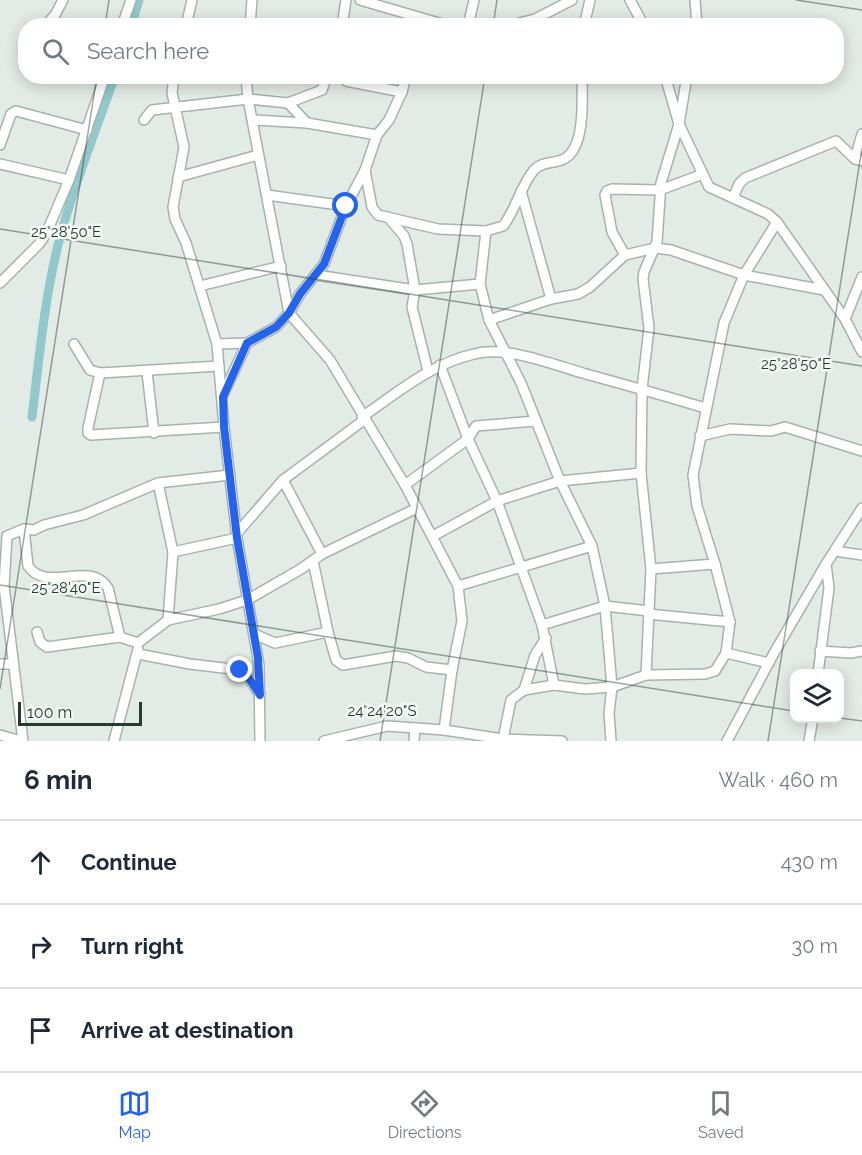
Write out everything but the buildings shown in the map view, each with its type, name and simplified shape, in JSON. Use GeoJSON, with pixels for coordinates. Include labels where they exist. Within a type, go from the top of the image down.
{"type":"FeatureCollection","features":[{"type":"Feature","properties":{"kind":"street"},"geometry":{"type":"LineString","coordinates":[[52,18],[63,0]]}},
{"type":"Feature","properties":{"kind":"street"},"geometry":{"type":"LineString","coordinates":[[125,18],[131,0]]}},
{"type":"Feature","properties":{"kind":"street"},"geometry":{"type":"LineString","coordinates":[[188,18],[192,0]]}},
{"type":"Feature","properties":{"kind":"street"},"geometry":{"type":"LineString","coordinates":[[251,18],[252,0]]}},
{"type":"Feature","properties":{"kind":"street"},"geometry":{"type":"LineString","coordinates":[[343,18],[346,0]]}},
{"type":"Feature","properties":{"kind":"street"},"geometry":{"type":"LineString","coordinates":[[360,0],[412,18]]}},
{"type":"Feature","properties":{"kind":"street"},"geometry":{"type":"LineString","coordinates":[[470,18],[474,0]]}},
{"type":"Feature","properties":{"kind":"street"},"geometry":{"type":"LineString","coordinates":[[537,18],[572,0]]}},
{"type":"Feature","properties":{"kind":"street"},"geometry":{"type":"LineString","coordinates":[[586,18],[590,0]]}},
{"type":"Feature","properties":{"kind":"street"},"geometry":{"type":"LineString","coordinates":[[630,0],[640,18]]}},
{"type":"Feature","properties":{"kind":"street"},"geometry":{"type":"LineString","coordinates":[[695,0],[696,18]]}},
{"type":"Feature","properties":{"kind":"street"},"geometry":{"type":"LineString","coordinates":[[0,283],[39,244],[69,180],[102,84]]}},
{"type":"Feature","properties":{"kind":"street"},"geometry":{"type":"LineString","coordinates":[[173,84],[172,93],[184,147],[173,207],[217,344],[237,535],[254,634],[260,695],[260,741]]}},
{"type":"Feature","properties":{"kind":"street"},"geometry":{"type":"LineString","coordinates":[[247,84],[289,313],[330,360],[405,485],[458,586],[462,621],[452,670],[444,730]]}},
{"type":"Feature","properties":{"kind":"street"},"geometry":{"type":"LineString","coordinates":[[144,120],[152,110],[248,99],[288,103],[322,90],[324,84]]}},
{"type":"Feature","properties":{"kind":"street"},"geometry":{"type":"LineString","coordinates":[[361,84],[402,92]]}},
{"type":"Feature","properties":{"kind":"street"},"geometry":{"type":"LineString","coordinates":[[217,344],[247,343],[276,327],[289,313],[300,294],[327,259],[346,206],[365,170],[377,135],[389,120],[404,84]]}},
{"type":"Feature","properties":{"kind":"street"},"geometry":{"type":"LineString","coordinates":[[365,170],[374,212],[438,229],[486,231],[503,226],[536,167],[561,160],[571,153],[580,130],[582,84]]}},
{"type":"Feature","properties":{"kind":"street"},"geometry":{"type":"LineString","coordinates":[[667,84],[679,124],[709,187],[768,214],[777,222],[845,319],[862,352]]}},
{"type":"Feature","properties":{"kind":"street"},"geometry":{"type":"LineString","coordinates":[[646,675],[651,569],[641,473],[642,389],[649,328],[643,279],[655,248],[660,190],[679,124],[686,84]]}},
{"type":"Feature","properties":{"kind":"street"},"geometry":{"type":"LineString","coordinates":[[288,103],[307,123]]}},
{"type":"Feature","properties":{"kind":"street"},"geometry":{"type":"LineString","coordinates":[[0,146],[11,114],[16,111],[87,130]]}},
{"type":"Feature","properties":{"kind":"street"},"geometry":{"type":"LineString","coordinates":[[253,120],[307,123],[377,135]]}},
{"type":"Feature","properties":{"kind":"street"},"geometry":{"type":"LineString","coordinates":[[859,160],[862,134]]}},
{"type":"Feature","properties":{"kind":"street"},"geometry":{"type":"LineString","coordinates":[[733,198],[739,184],[745,178],[836,141],[859,160]]}},
{"type":"Feature","properties":{"kind":"street"},"geometry":{"type":"LineString","coordinates":[[178,177],[258,155]]}},
{"type":"Feature","properties":{"kind":"street"},"geometry":{"type":"LineString","coordinates":[[0,164],[69,180]]}},
{"type":"Feature","properties":{"kind":"street"},"geometry":{"type":"LineString","coordinates":[[625,255],[612,231],[605,195],[607,191],[612,189],[660,190],[703,174]]}},
{"type":"Feature","properties":{"kind":"street"},"geometry":{"type":"LineString","coordinates":[[521,191],[551,299]]}},
{"type":"Feature","properties":{"kind":"street"},"geometry":{"type":"LineString","coordinates":[[267,195],[346,206]]}},
{"type":"Feature","properties":{"kind":"street"},"geometry":{"type":"LineString","coordinates":[[388,217],[406,240],[415,290],[412,307],[428,371]]}},
{"type":"Feature","properties":{"kind":"street"},"geometry":{"type":"LineString","coordinates":[[503,739],[511,700],[524,690],[554,685],[585,689],[612,687],[646,675],[705,674],[715,671],[726,653],[730,622],[695,500],[693,475],[720,337],[744,276],[777,222]]}},
{"type":"Feature","properties":{"kind":"street"},"geometry":{"type":"LineString","coordinates":[[486,231],[480,284],[489,320],[507,353],[560,481],[592,546],[605,606],[612,687],[609,713],[611,741]]}},
{"type":"Feature","properties":{"kind":"street"},"geometry":{"type":"LineString","coordinates":[[489,320],[551,299],[578,294],[590,287],[625,255],[655,248],[671,250],[744,276],[824,290]]}},
{"type":"Feature","properties":{"kind":"street"},"geometry":{"type":"LineString","coordinates":[[200,286],[281,266]]}},
{"type":"Feature","properties":{"kind":"street"},"geometry":{"type":"LineString","coordinates":[[316,275],[415,290],[480,284]]}},
{"type":"Feature","properties":{"kind":"street"},"geometry":{"type":"LineString","coordinates":[[845,319],[862,277]]}},
{"type":"Feature","properties":{"kind":"street"},"geometry":{"type":"LineString","coordinates":[[223,397],[247,343]]}},
{"type":"Feature","properties":{"kind":"street"},"geometry":{"type":"LineString","coordinates":[[74,344],[90,370],[100,373],[219,366]]}},
{"type":"Feature","properties":{"kind":"street"},"geometry":{"type":"LineString","coordinates":[[173,552],[237,535],[283,480],[363,418],[428,371],[475,353],[507,353],[705,408]]}},
{"type":"Feature","properties":{"kind":"street"},"geometry":{"type":"LineString","coordinates":[[440,365],[468,439],[497,501],[542,625],[554,685]]}},
{"type":"Feature","properties":{"kind":"street"},"geometry":{"type":"LineString","coordinates":[[147,372],[154,433]]}},
{"type":"Feature","properties":{"kind":"street"},"geometry":{"type":"LineString","coordinates":[[100,373],[88,433],[94,436],[224,427]]}},
{"type":"Feature","properties":{"kind":"street"},"geometry":{"type":"LineString","coordinates":[[405,485],[468,439],[476,426],[536,421]]}},
{"type":"Feature","properties":{"kind":"street"},"geometry":{"type":"LineString","coordinates":[[700,436],[730,429],[771,430],[785,427],[862,451]]}},
{"type":"Feature","properties":{"kind":"street"},"geometry":{"type":"LineString","coordinates":[[433,536],[497,501],[560,481],[641,473]]}},
{"type":"Feature","properties":{"kind":"street"},"geometry":{"type":"LineString","coordinates":[[0,735],[22,741],[4,586],[7,538],[24,529],[34,530],[44,525],[83,515],[158,483],[230,475]]}},
{"type":"Feature","properties":{"kind":"street"},"geometry":{"type":"LineString","coordinates":[[283,480],[322,554]]}},
{"type":"Feature","properties":{"kind":"street"},"geometry":{"type":"LineString","coordinates":[[158,483],[173,552],[168,620]]}},
{"type":"Feature","properties":{"kind":"street"},"geometry":{"type":"LineString","coordinates":[[138,643],[168,620],[248,600],[322,554],[417,508]]}},
{"type":"Feature","properties":{"kind":"street"},"geometry":{"type":"LineString","coordinates":[[730,741],[769,663],[826,564],[862,508]]}},
{"type":"Feature","properties":{"kind":"street"},"geometry":{"type":"LineString","coordinates":[[24,529],[30,569],[51,578],[96,576],[105,583],[120,637]]}},
{"type":"Feature","properties":{"kind":"street"},"geometry":{"type":"LineString","coordinates":[[458,586],[592,546]]}},
{"type":"Feature","properties":{"kind":"street"},"geometry":{"type":"LineString","coordinates":[[835,551],[862,555]]}},
{"type":"Feature","properties":{"kind":"street"},"geometry":{"type":"LineString","coordinates":[[313,561],[336,660],[343,665],[396,656],[408,658],[426,668],[452,670]]}},
{"type":"Feature","properties":{"kind":"street"},"geometry":{"type":"LineString","coordinates":[[651,569],[715,564]]}},
{"type":"Feature","properties":{"kind":"street"},"geometry":{"type":"LineString","coordinates":[[818,669],[829,588],[826,564]]}},
{"type":"Feature","properties":{"kind":"street"},"geometry":{"type":"LineString","coordinates":[[542,625],[605,606],[730,622]]}},
{"type":"Feature","properties":{"kind":"street"},"geometry":{"type":"LineString","coordinates":[[37,632],[40,642],[47,647],[120,637],[138,643]]}},
{"type":"Feature","properties":{"kind":"street"},"geometry":{"type":"LineString","coordinates":[[254,634],[274,643],[328,632]]}},
{"type":"Feature","properties":{"kind":"street"},"geometry":{"type":"LineString","coordinates":[[524,690],[535,655],[546,638]]}},
{"type":"Feature","properties":{"kind":"street"},"geometry":{"type":"LineString","coordinates":[[114,741],[138,654],[138,643]]}},
{"type":"Feature","properties":{"kind":"street"},"geometry":{"type":"LineString","coordinates":[[820,651],[850,653],[862,651]]}},
{"type":"Feature","properties":{"kind":"street"},"geometry":{"type":"LineString","coordinates":[[726,653],[769,663]]}},
{"type":"Feature","properties":{"kind":"street"},"geometry":{"type":"LineString","coordinates":[[138,654],[190,664],[240,670],[246,674],[260,695]]}},
{"type":"Feature","properties":{"kind":"street"},"geometry":{"type":"LineString","coordinates":[[0,664],[13,664]]}},
{"type":"Feature","properties":{"kind":"street"},"geometry":{"type":"LineString","coordinates":[[809,741],[812,723]]}},
{"type":"Feature","properties":{"kind":"street"},"geometry":{"type":"LineString","coordinates":[[324,741],[381,726],[444,730],[477,738],[562,741]]}},
{"type":"Feature","properties":{"kind":"street"},"geometry":{"type":"LineString","coordinates":[[414,741],[415,728]]}},
{"type":"Feature","properties":{"kind":"waterway"},"geometry":{"type":"LineString","coordinates":[[133,18],[139,0]]}},
{"type":"Feature","properties":{"kind":"waterway"},"geometry":{"type":"LineString","coordinates":[[32,417],[45,309],[58,245],[77,181],[112,84]]}},
{"type":"Feature","properties":{"kind":"route"},"geometry":{"type":"LineString","coordinates":[[240,670],[246,674],[260,695],[258,658],[237,538],[224,427],[223,397],[247,343],[276,327],[289,313],[300,294],[324,264],[346,206]]}}]}
